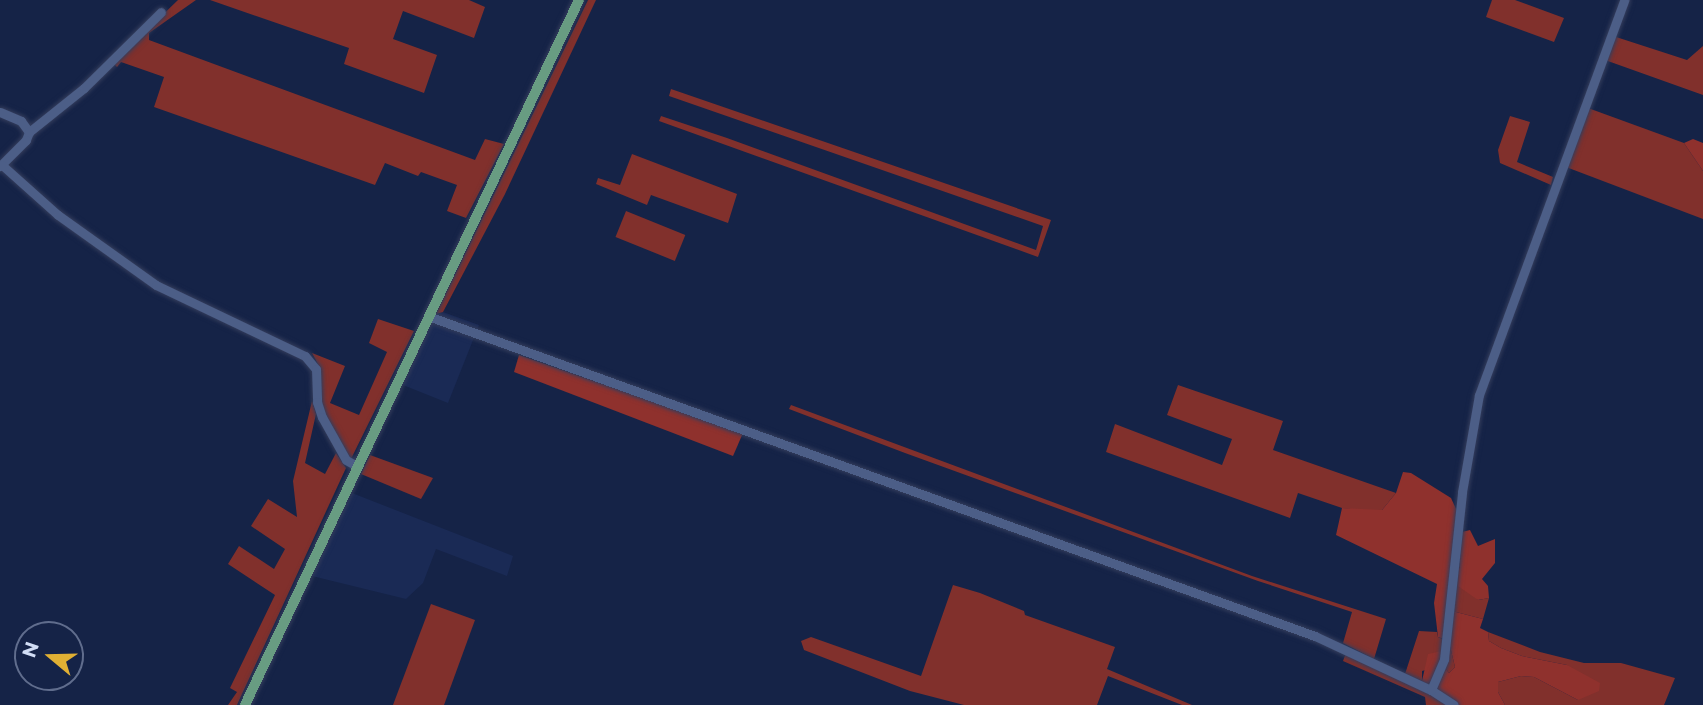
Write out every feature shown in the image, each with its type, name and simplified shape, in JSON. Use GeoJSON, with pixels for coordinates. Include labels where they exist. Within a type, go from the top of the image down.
{"type":"FeatureCollection","features":[{"type":"Feature","properties":{"kind":"main road"},"geometry":{"type":"LineString","coordinates":[[245,705],[579,0]]}},
{"type":"Feature","properties":{"kind":"street"},"geometry":{"type":"LineString","coordinates":[[1432,690],[1444,659],[1462,492],[1479,395],[1624,0]]}},
{"type":"Feature","properties":{"kind":"street"},"geometry":{"type":"LineString","coordinates":[[161,12],[77,94],[29,132],[26,139],[1,165],[58,215],[156,285],[305,356],[316,369],[317,402],[322,417],[346,460],[357,466]]}},
{"type":"Feature","properties":{"kind":"street"},"geometry":{"type":"LineString","coordinates":[[0,112],[21,121],[29,132]]}},
{"type":"Feature","properties":{"kind":"street"},"geometry":{"type":"LineString","coordinates":[[428,316],[1315,636],[1432,690],[1454,705]]}},
{"type":"Feature","properties":{"kind":"shaded area"},"geometry":{"type":"Polygon","coordinates":[[[178,0],[196,0],[149,33],[149,40],[475,160],[485,139],[504,144],[466,218],[447,211],[457,185],[421,172],[418,176],[385,163],[375,185],[154,107],[164,77],[121,62],[117,67],[113,63],[178,0]]]}},
{"type":"Feature","properties":{"kind":"shaded area"},"geometry":{"type":"Polygon","coordinates":[[[210,0],[469,0],[485,7],[474,38],[403,11],[393,39],[437,55],[424,93],[344,64],[349,48],[210,0]]]}},
{"type":"Feature","properties":{"kind":"shaded area"},"geometry":{"type":"Polygon","coordinates":[[[588,0],[596,0],[505,194],[443,312],[436,314],[588,0]]]}},
{"type":"Feature","properties":{"kind":"shaded area"},"geometry":{"type":"Polygon","coordinates":[[[1492,0],[1515,0],[1564,18],[1554,42],[1486,17],[1492,0]]]}},
{"type":"Feature","properties":{"kind":"shaded area"},"geometry":{"type":"Polygon","coordinates":[[[1613,36],[1687,60],[1703,46],[1703,95],[1605,60],[1613,36]]]}},
{"type":"Feature","properties":{"kind":"shaded area"},"geometry":{"type":"Polygon","coordinates":[[[671,89],[1051,220],[1038,257],[659,121],[661,116],[727,138],[1036,250],[1043,226],[669,96],[671,89]]]}},
{"type":"Feature","properties":{"kind":"shaded area"},"geometry":{"type":"Polygon","coordinates":[[[1588,108],[1684,143],[1703,171],[1703,219],[1566,167],[1588,108]]]}},
{"type":"Feature","properties":{"kind":"shaded area"},"geometry":{"type":"Polygon","coordinates":[[[1510,116],[1530,122],[1517,162],[1553,177],[1551,185],[1500,163],[1498,150],[1510,116]]]}},
{"type":"Feature","properties":{"kind":"shaded area"},"geometry":{"type":"Polygon","coordinates":[[[1693,139],[1703,143],[1703,171],[1684,143],[1693,139]]]}},
{"type":"Feature","properties":{"kind":"shaded area"},"geometry":{"type":"Polygon","coordinates":[[[632,154],[737,194],[728,223],[651,195],[647,205],[596,184],[598,178],[620,185],[632,154]]]}},
{"type":"Feature","properties":{"kind":"shaded area"},"geometry":{"type":"Polygon","coordinates":[[[626,211],[685,235],[675,261],[616,237],[626,211]]]}},
{"type":"Feature","properties":{"kind":"shaded area"},"geometry":{"type":"Polygon","coordinates":[[[443,312],[479,325],[448,403],[403,385],[436,314],[443,312]]]}},
{"type":"Feature","properties":{"kind":"shaded area"},"geometry":{"type":"Polygon","coordinates":[[[378,319],[414,331],[351,459],[325,416],[320,400],[320,368],[312,353],[345,366],[330,403],[359,415],[387,352],[369,343],[378,319]]]}},
{"type":"Feature","properties":{"kind":"shaded area"},"geometry":{"type":"Polygon","coordinates":[[[519,355],[743,433],[733,456],[514,372],[519,355]]]}},
{"type":"Feature","properties":{"kind":"shaded area"},"geometry":{"type":"Polygon","coordinates":[[[1178,385],[1283,421],[1273,450],[1396,493],[1382,510],[1369,511],[1342,508],[1298,493],[1290,518],[1106,452],[1115,424],[1222,465],[1232,439],[1167,415],[1178,385]]]}},
{"type":"Feature","properties":{"kind":"shaded area"},"geometry":{"type":"Polygon","coordinates":[[[312,401],[316,414],[305,463],[325,474],[336,453],[346,468],[237,705],[228,705],[237,692],[230,688],[275,595],[228,564],[239,546],[274,569],[285,549],[251,526],[268,499],[297,517],[293,481],[312,401]]]}},
{"type":"Feature","properties":{"kind":"shaded area"},"geometry":{"type":"Polygon","coordinates":[[[791,405],[1252,576],[1386,619],[1374,659],[1343,643],[1352,612],[1258,581],[905,453],[789,409],[791,405]]]}},
{"type":"Feature","properties":{"kind":"shaded area"},"geometry":{"type":"Polygon","coordinates":[[[370,455],[433,478],[421,499],[361,474],[370,455]]]}},
{"type":"Feature","properties":{"kind":"shaded area"},"geometry":{"type":"Polygon","coordinates":[[[1403,472],[1411,473],[1451,498],[1457,511],[1444,639],[1438,637],[1434,603],[1437,584],[1336,535],[1342,508],[1382,510],[1396,493],[1403,472]]]}},
{"type":"Feature","properties":{"kind":"shaded area"},"geometry":{"type":"Polygon","coordinates":[[[352,493],[513,556],[507,576],[436,549],[423,583],[406,599],[312,576],[352,493]]]}},
{"type":"Feature","properties":{"kind":"shaded area"},"geometry":{"type":"Polygon","coordinates":[[[1470,530],[1478,546],[1495,539],[1495,563],[1482,579],[1488,586],[1489,598],[1478,600],[1458,586],[1462,532],[1470,530]]]}},
{"type":"Feature","properties":{"kind":"shaded area"},"geometry":{"type":"Polygon","coordinates":[[[1457,564],[1478,600],[1489,598],[1483,619],[1452,611],[1457,564]]]}},
{"type":"Feature","properties":{"kind":"shaded area"},"geometry":{"type":"Polygon","coordinates":[[[953,585],[1024,611],[1025,615],[1115,647],[1107,669],[1192,705],[1182,705],[1108,676],[1097,705],[964,705],[910,691],[804,650],[801,641],[811,637],[921,676],[953,585]]]}},
{"type":"Feature","properties":{"kind":"shaded area"},"geometry":{"type":"Polygon","coordinates":[[[431,604],[475,620],[444,705],[393,705],[431,604]]]}},
{"type":"Feature","properties":{"kind":"shaded area"},"geometry":{"type":"Polygon","coordinates":[[[1452,611],[1483,619],[1480,628],[1488,632],[1489,641],[1501,648],[1522,656],[1567,665],[1600,683],[1599,691],[1578,700],[1534,677],[1521,676],[1498,682],[1498,692],[1505,705],[1458,705],[1422,681],[1428,654],[1442,651],[1443,665],[1449,673],[1455,667],[1449,642],[1452,611]]]}},
{"type":"Feature","properties":{"kind":"shaded area"},"geometry":{"type":"Polygon","coordinates":[[[1419,631],[1437,632],[1438,637],[1449,642],[1455,667],[1449,673],[1443,665],[1422,671],[1422,681],[1405,674],[1419,631]]]}},
{"type":"Feature","properties":{"kind":"shaded area"},"geometry":{"type":"Polygon","coordinates":[[[1488,632],[1540,652],[1584,663],[1621,663],[1675,678],[1664,705],[1505,705],[1498,692],[1498,682],[1521,676],[1534,677],[1578,700],[1567,665],[1522,656],[1501,648],[1489,641],[1488,632]]]}},
{"type":"Feature","properties":{"kind":"shaded area"},"geometry":{"type":"Polygon","coordinates":[[[1346,653],[1441,699],[1448,705],[1426,705],[1425,697],[1343,661],[1346,653]]]}}]}
